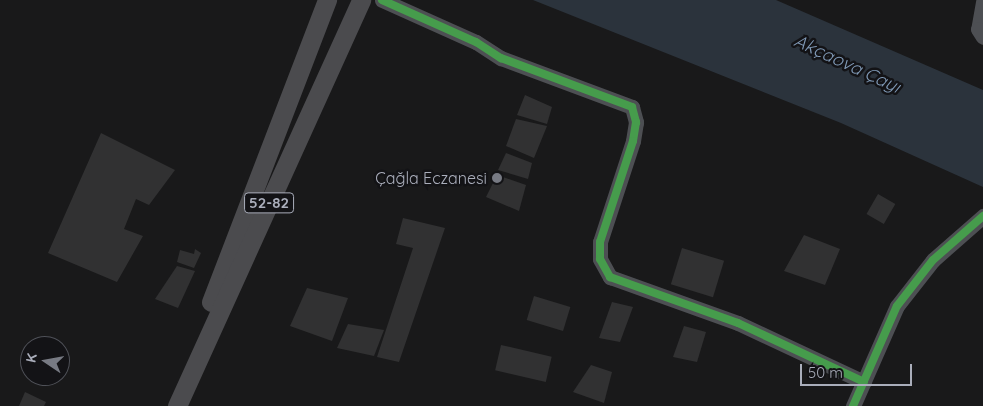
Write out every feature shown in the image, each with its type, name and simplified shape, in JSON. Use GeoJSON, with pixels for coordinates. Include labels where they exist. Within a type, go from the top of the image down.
{"type":"FeatureCollection","features":[{"type":"Feature","properties":{"kind":"main road"},"geometry":{"type":"LineString","coordinates":[[171,406],[327,0]]}},
{"type":"Feature","properties":{"kind":"main road","name":"52-82"},"geometry":{"type":"LineString","coordinates":[[177,406],[361,0]]}},
{"type":"Feature","properties":{"kind":"street"},"geometry":{"type":"LineString","coordinates":[[382,0],[468,38],[501,58],[632,107],[636,122],[633,141],[600,242],[600,259],[610,277],[738,323],[864,382]]}},
{"type":"Feature","properties":{"kind":"street"},"geometry":{"type":"LineString","coordinates":[[983,2],[978,29],[983,37]]}},
{"type":"Feature","properties":{"kind":"street"},"geometry":{"type":"LineString","coordinates":[[853,406],[897,306],[933,260],[983,216]]}},
{"type":"Feature","properties":{"kind":"water","name":"Akçaova Çayı"},"geometry":{"type":"Polygon","coordinates":[[[533,0],[776,0],[983,90],[983,187],[841,123],[533,0]]]}},
{"type":"Feature","properties":{"kind":"building"},"geometry":{"type":"Polygon","coordinates":[[[525,95],[552,107],[547,124],[517,115],[525,95]]]}},
{"type":"Feature","properties":{"kind":"building"},"geometry":{"type":"Polygon","coordinates":[[[516,119],[547,126],[534,158],[506,146],[516,119]]]}},
{"type":"Feature","properties":{"kind":"building"},"geometry":{"type":"Polygon","coordinates":[[[101,133],[175,170],[149,205],[136,199],[124,229],[143,236],[117,282],[48,253],[101,133]]]}},
{"type":"Feature","properties":{"kind":"building"},"geometry":{"type":"Polygon","coordinates":[[[506,153],[532,163],[528,179],[498,170],[506,153]]]}},
{"type":"Feature","properties":{"kind":"building"},"geometry":{"type":"Polygon","coordinates":[[[497,175],[526,185],[519,211],[486,197],[497,175]]]}},
{"type":"Feature","properties":{"kind":"building"},"geometry":{"type":"Polygon","coordinates":[[[878,194],[895,204],[884,224],[866,214],[878,194]]]}},
{"type":"Feature","properties":{"kind":"building"},"geometry":{"type":"Polygon","coordinates":[[[403,218],[445,228],[399,362],[377,357],[413,248],[396,244],[403,218]]]}},
{"type":"Feature","properties":{"kind":"building"},"geometry":{"type":"Polygon","coordinates":[[[804,235],[840,249],[825,285],[784,271],[804,235]]]}},
{"type":"Feature","properties":{"kind":"building"},"geometry":{"type":"Polygon","coordinates":[[[682,248],[724,261],[713,297],[671,284],[682,248]]]}},
{"type":"Feature","properties":{"kind":"building"},"geometry":{"type":"Polygon","coordinates":[[[195,249],[201,253],[194,268],[177,262],[180,250],[194,254],[195,249]]]}},
{"type":"Feature","properties":{"kind":"building"},"geometry":{"type":"Polygon","coordinates":[[[177,266],[195,271],[178,308],[155,299],[177,266]]]}},
{"type":"Feature","properties":{"kind":"building"},"geometry":{"type":"Polygon","coordinates":[[[307,288],[348,298],[332,341],[290,326],[307,288]]]}},
{"type":"Feature","properties":{"kind":"building"},"geometry":{"type":"Polygon","coordinates":[[[534,296],[570,307],[563,331],[527,320],[534,296]]]}},
{"type":"Feature","properties":{"kind":"building"},"geometry":{"type":"Polygon","coordinates":[[[612,302],[633,307],[620,342],[599,338],[612,302]]]}},
{"type":"Feature","properties":{"kind":"building"},"geometry":{"type":"Polygon","coordinates":[[[348,324],[384,330],[374,356],[337,348],[348,324]]]}},
{"type":"Feature","properties":{"kind":"building"},"geometry":{"type":"Polygon","coordinates":[[[684,326],[706,332],[697,362],[673,357],[684,326]]]}},
{"type":"Feature","properties":{"kind":"building"},"geometry":{"type":"Polygon","coordinates":[[[501,345],[552,357],[546,382],[495,370],[501,345]]]}},
{"type":"Feature","properties":{"kind":"building"},"geometry":{"type":"Polygon","coordinates":[[[591,365],[612,372],[604,403],[573,392],[591,365]]]}},
{"type":"Feature","properties":{"kind":"building"},"geometry":{"type":"Polygon","coordinates":[[[25,392],[46,402],[44,406],[19,406],[25,392]]]}},
{"type":"Feature","properties":{"kind":"cycle path"},"geometry":{"type":"LineString","coordinates":[[382,0],[476,42],[501,58],[632,107],[636,122],[633,141],[600,242],[600,259],[610,277],[738,323],[864,382]]}},
{"type":"Feature","properties":{"kind":"cycle path"},"geometry":{"type":"LineString","coordinates":[[853,406],[897,306],[933,260],[983,216]]}},
{"type":"Feature","properties":{"kind":"place","name":"Çağla Eczanesi"},"geometry":{"type":"Point","coordinates":[497,178]}}]}
